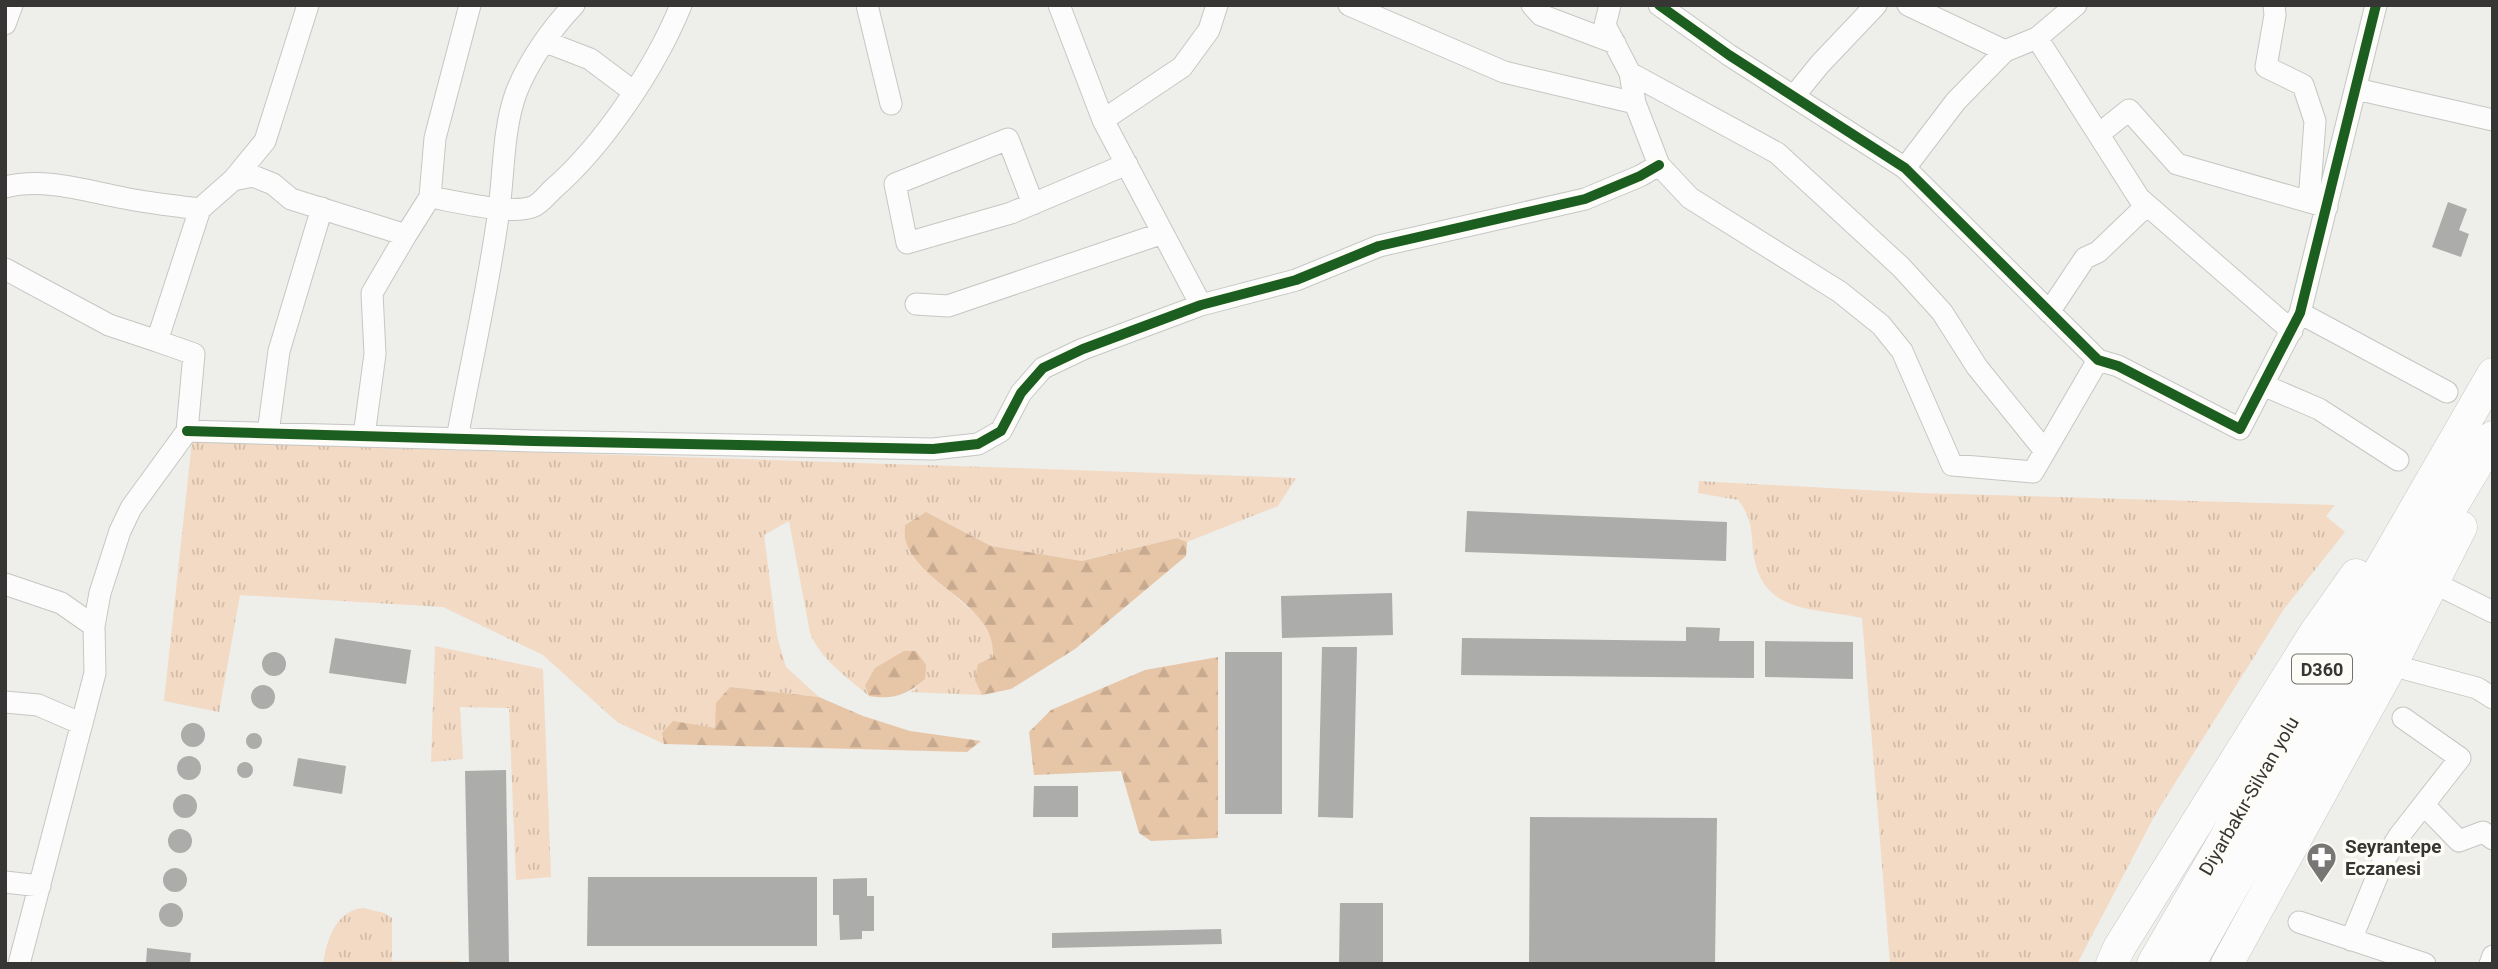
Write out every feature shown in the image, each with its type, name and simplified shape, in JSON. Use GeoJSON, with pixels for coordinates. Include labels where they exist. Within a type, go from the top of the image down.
{"type":"FeatureCollection","features":[{"type":"Feature","properties":{"kind":"highway","name":"Diyarbakır-Silvan yolu"},"geometry":{"type":"LineString","coordinates":[[2152,964],[2493,374]]}},
{"type":"Feature","properties":{"kind":"highway"},"geometry":{"type":"LineString","coordinates":[[2112,964],[2119,948],[2315,633],[2470,414]]}},
{"type":"Feature","properties":{"kind":"highway","name":"Diyarbakır-Silvan yolu"},"geometry":{"type":"LineString","coordinates":[[2189,964],[2365,652],[2493,437]]}},
{"type":"Feature","properties":{"kind":"highway"},"geometry":{"type":"LineString","coordinates":[[2227,964],[2391,665],[2491,468]]}},
{"type":"Feature","properties":{"kind":"street"},"geometry":{"type":"LineString","coordinates":[[5,24],[12,5]]}},
{"type":"Feature","properties":{"kind":"street"},"geometry":{"type":"LineString","coordinates":[[157,341],[200,209],[233,180],[265,141],[308,5]]}},
{"type":"Feature","properties":{"kind":"street"},"geometry":{"type":"LineString","coordinates":[[364,436],[375,354],[372,293],[430,197],[435,138],[470,5]]}},
{"type":"Feature","properties":{"kind":"street"},"geometry":{"type":"LineString","coordinates":[[457,439],[499,209],[504,150],[515,95],[528,67],[575,5]]}},
{"type":"Feature","properties":{"kind":"street"},"geometry":{"type":"LineString","coordinates":[[430,197],[499,209],[532,207],[588,157],[634,92],[672,29],[681,5]]}},
{"type":"Feature","properties":{"kind":"street"},"geometry":{"type":"LineString","coordinates":[[867,5],[891,103]]}},
{"type":"Feature","properties":{"kind":"street"},"geometry":{"type":"LineString","coordinates":[[1059,5],[1103,120],[1201,305]]}},
{"type":"Feature","properties":{"kind":"street"},"geometry":{"type":"LineString","coordinates":[[1103,120],[1182,67],[1209,30],[1217,5]]}},
{"type":"Feature","properties":{"kind":"street"},"geometry":{"type":"LineString","coordinates":[[1349,5],[1504,72],[1634,103]]}},
{"type":"Feature","properties":{"kind":"street"},"geometry":{"type":"LineString","coordinates":[[1532,5],[1541,15],[1615,43]]}},
{"type":"Feature","properties":{"kind":"street"},"geometry":{"type":"LineString","coordinates":[[1610,5],[1605,25],[1630,73],[1634,103],[1659,165],[1690,198],[1840,292],[1881,325],[1902,351],[1952,465],[2033,472],[2098,360]]}},
{"type":"Feature","properties":{"kind":"street"},"geometry":{"type":"LineString","coordinates":[[1659,5],[1905,168],[2098,360],[2118,366],[2240,429],[2296,322],[2318,204],[2356,89],[2376,5]]}},
{"type":"Feature","properties":{"kind":"street"},"geometry":{"type":"LineString","coordinates":[[1794,96],[1820,64],[1877,5]]}},
{"type":"Feature","properties":{"kind":"street"},"geometry":{"type":"LineString","coordinates":[[1905,168],[1956,102],[2005,51],[2037,38],[2076,5]]}},
{"type":"Feature","properties":{"kind":"street"},"geometry":{"type":"LineString","coordinates":[[2274,5],[2275,15],[2266,67],[2303,85],[2315,121],[2318,204]]}},
{"type":"Feature","properties":{"kind":"street"},"geometry":{"type":"LineString","coordinates":[[1911,6],[2005,51]]}},
{"type":"Feature","properties":{"kind":"street"},"geometry":{"type":"LineString","coordinates":[[2037,38],[2147,205],[2296,322],[2447,392]]}},
{"type":"Feature","properties":{"kind":"street"},"geometry":{"type":"LineString","coordinates":[[546,41],[590,59],[634,92]]}},
{"type":"Feature","properties":{"kind":"street"},"geometry":{"type":"LineString","coordinates":[[1630,73],[1777,153],[1901,267],[1942,312],[1977,367],[2045,451]]}},
{"type":"Feature","properties":{"kind":"street"},"geometry":{"type":"LineString","coordinates":[[2356,89],[2493,120]]}},
{"type":"Feature","properties":{"kind":"street"},"geometry":{"type":"LineString","coordinates":[[2099,134],[2129,110],[2177,164],[2318,204]]}},
{"type":"Feature","properties":{"kind":"street"},"geometry":{"type":"LineString","coordinates":[[1033,204],[1009,139],[895,184],[907,243],[1011,213],[1033,204],[1127,164]]}},
{"type":"Feature","properties":{"kind":"street"},"geometry":{"type":"LineString","coordinates":[[187,431],[933,449],[978,444],[1001,431],[1021,393],[1043,368],[1083,349],[1201,305],[1296,280],[1379,246],[1585,200],[1659,165]]}},
{"type":"Feature","properties":{"kind":"street"},"geometry":{"type":"LineString","coordinates":[[233,180],[253,176],[273,184],[292,199],[406,235]]}},
{"type":"Feature","properties":{"kind":"street"},"geometry":{"type":"LineString","coordinates":[[5,187],[22,182],[43,183],[137,201],[200,209]]}},
{"type":"Feature","properties":{"kind":"street"},"geometry":{"type":"LineString","coordinates":[[2049,312],[2085,258],[2098,252],[2147,205]]}},
{"type":"Feature","properties":{"kind":"street"},"geometry":{"type":"LineString","coordinates":[[268,433],[279,351],[321,208]]}},
{"type":"Feature","properties":{"kind":"street"},"geometry":{"type":"LineString","coordinates":[[916,304],[948,306],[1163,233]]}},
{"type":"Feature","properties":{"kind":"street"},"geometry":{"type":"LineString","coordinates":[[5,269],[109,325],[194,354],[187,431],[131,508],[120,531],[100,593],[94,626],[95,673],[19,964]]}},
{"type":"Feature","properties":{"kind":"street"},"geometry":{"type":"LineString","coordinates":[[2263,385],[2319,409],[2398,460]]}},
{"type":"Feature","properties":{"kind":"street"},"geometry":{"type":"LineString","coordinates":[[2434,583],[2493,612]]}},
{"type":"Feature","properties":{"kind":"street"},"geometry":{"type":"LineString","coordinates":[[5,584],[61,603],[94,626]]}},
{"type":"Feature","properties":{"kind":"street"},"geometry":{"type":"LineString","coordinates":[[2391,665],[2477,688],[2493,698]]}},
{"type":"Feature","properties":{"kind":"street"},"geometry":{"type":"LineString","coordinates":[[5,702],[38,705],[82,724]]}},
{"type":"Feature","properties":{"kind":"street"},"geometry":{"type":"LineString","coordinates":[[2351,940],[2383,862],[2399,836],[2460,758],[2403,718]]}},
{"type":"Feature","properties":{"kind":"street"},"geometry":{"type":"LineString","coordinates":[[2424,805],[2459,841],[2483,832],[2493,839]]}},
{"type":"Feature","properties":{"kind":"street"},"geometry":{"type":"LineString","coordinates":[[5,882],[40,886]]}},
{"type":"Feature","properties":{"kind":"street"},"geometry":{"type":"LineString","coordinates":[[2299,922],[2351,940],[2376,957],[2425,964]]}},
{"type":"Feature","properties":{"kind":"street"},"geometry":{"type":"LineString","coordinates":[[2490,964],[2493,956]]}},
{"type":"Feature","properties":{"kind":"green space"},"geometry":{"type":"Polygon","coordinates":[[[192,441],[1296,478],[1278,506],[1187,542],[1177,538],[1082,561],[991,546],[926,512],[905,525],[905,541],[955,596],[981,619],[994,644],[993,657],[976,680],[982,695],[911,692],[925,679],[865,686],[869,696],[835,668],[810,633],[789,521],[764,535],[777,636],[786,667],[819,697],[730,687],[717,703],[715,728],[662,733],[664,744],[617,722],[543,655],[443,607],[240,595],[219,712],[164,701],[192,441]]]}},
{"type":"Feature","properties":{"kind":"green space"},"geometry":{"type":"Polygon","coordinates":[[[1699,481],[1919,493],[2335,505],[2326,516],[2345,532],[2284,609],[2155,815],[2077,964],[1890,964],[1862,618],[1808,609],[1778,597],[1766,586],[1758,571],[1750,524],[1743,506],[1738,500],[1698,493],[1699,481]]]}},
{"type":"Feature","properties":{"kind":"green space"},"geometry":{"type":"Polygon","coordinates":[[[926,512],[991,546],[1082,561],[1177,538],[1187,542],[1186,556],[1075,649],[1011,689],[982,695],[975,680],[978,664],[993,657],[991,639],[983,623],[971,610],[914,558],[905,540],[905,525],[926,512]]]}},
{"type":"Feature","properties":{"kind":"green space"},"geometry":{"type":"Polygon","coordinates":[[[435,646],[543,669],[551,877],[516,880],[509,708],[460,707],[463,759],[431,762],[435,646]]]}},
{"type":"Feature","properties":{"kind":"green space"},"geometry":{"type":"Polygon","coordinates":[[[904,651],[916,651],[926,665],[925,679],[899,695],[869,696],[865,686],[875,668],[904,651]]]}},
{"type":"Feature","properties":{"kind":"green space"},"geometry":{"type":"Polygon","coordinates":[[[1218,657],[1218,838],[1151,841],[1139,833],[1121,771],[1034,775],[1029,732],[1051,710],[1145,670],[1218,657]]]}},
{"type":"Feature","properties":{"kind":"green space"},"geometry":{"type":"Polygon","coordinates":[[[730,687],[819,697],[863,716],[910,731],[981,741],[967,752],[664,744],[662,733],[673,721],[715,728],[716,703],[730,687]]]}},
{"type":"Feature","properties":{"kind":"green space"},"geometry":{"type":"Polygon","coordinates":[[[363,908],[384,913],[392,918],[392,961],[460,961],[460,964],[323,964],[330,937],[339,921],[353,910],[363,908]]]}},
{"type":"Feature","properties":{"kind":"building"},"geometry":{"type":"Polygon","coordinates":[[[2448,202],[2467,209],[2459,230],[2469,234],[2461,257],[2432,247],[2448,202]]]}},
{"type":"Feature","properties":{"kind":"building"},"geometry":{"type":"Polygon","coordinates":[[[1467,511],[1727,522],[1726,561],[1465,552],[1467,511]]]}},
{"type":"Feature","properties":{"kind":"building"},"geometry":{"type":"Polygon","coordinates":[[[1392,593],[1393,635],[1282,638],[1281,596],[1392,593]]]}},
{"type":"Feature","properties":{"kind":"building"},"geometry":{"type":"Polygon","coordinates":[[[1686,627],[1720,628],[1719,641],[1754,641],[1754,678],[1461,675],[1462,638],[1686,641],[1686,627]]]}},
{"type":"Feature","properties":{"kind":"building"},"geometry":{"type":"Polygon","coordinates":[[[335,638],[411,650],[406,684],[329,673],[335,638]]]}},
{"type":"Feature","properties":{"kind":"building"},"geometry":{"type":"Polygon","coordinates":[[[1765,641],[1853,642],[1853,679],[1765,677],[1765,641]]]}},
{"type":"Feature","properties":{"kind":"building"},"geometry":{"type":"Polygon","coordinates":[[[1322,647],[1357,647],[1353,818],[1318,817],[1322,647]]]}},
{"type":"Feature","properties":{"kind":"building"},"geometry":{"type":"Polygon","coordinates":[[[274,652],[285,659],[286,664],[279,675],[274,676],[263,669],[262,664],[269,653],[274,652]]]}},
{"type":"Feature","properties":{"kind":"building"},"geometry":{"type":"Polygon","coordinates":[[[1225,652],[1282,652],[1282,814],[1225,814],[1225,652]]]}},
{"type":"Feature","properties":{"kind":"building"},"geometry":{"type":"Polygon","coordinates":[[[263,685],[274,692],[275,697],[268,708],[263,709],[252,702],[251,697],[258,686],[263,685]]]}},
{"type":"Feature","properties":{"kind":"building"},"geometry":{"type":"Polygon","coordinates":[[[193,723],[204,730],[205,735],[198,746],[193,747],[182,740],[181,735],[188,724],[193,723]]]}},
{"type":"Feature","properties":{"kind":"building"},"geometry":{"type":"Polygon","coordinates":[[[254,733],[260,735],[260,747],[254,749],[248,747],[246,741],[248,735],[254,733]]]}},
{"type":"Feature","properties":{"kind":"building"},"geometry":{"type":"Polygon","coordinates":[[[189,756],[200,763],[201,768],[194,779],[189,780],[178,773],[177,768],[184,757],[189,756]]]}},
{"type":"Feature","properties":{"kind":"building"},"geometry":{"type":"Polygon","coordinates":[[[298,758],[346,766],[342,794],[293,786],[298,758]]]}},
{"type":"Feature","properties":{"kind":"building"},"geometry":{"type":"Polygon","coordinates":[[[245,762],[251,764],[251,776],[245,778],[239,776],[237,770],[239,764],[245,762]]]}},
{"type":"Feature","properties":{"kind":"building"},"geometry":{"type":"Polygon","coordinates":[[[506,770],[509,964],[469,964],[465,771],[506,770]]]}},
{"type":"Feature","properties":{"kind":"building"},"geometry":{"type":"Polygon","coordinates":[[[1034,786],[1078,786],[1078,817],[1033,817],[1034,786]]]}},
{"type":"Feature","properties":{"kind":"building"},"geometry":{"type":"Polygon","coordinates":[[[185,794],[196,801],[197,806],[190,817],[185,818],[174,811],[173,806],[180,795],[185,794]]]}},
{"type":"Feature","properties":{"kind":"building"},"geometry":{"type":"Polygon","coordinates":[[[1530,817],[1717,818],[1715,964],[1529,964],[1530,817]]]}},
{"type":"Feature","properties":{"kind":"building"},"geometry":{"type":"Polygon","coordinates":[[[180,829],[191,836],[192,841],[185,852],[180,853],[169,846],[168,841],[175,830],[180,829]]]}},
{"type":"Feature","properties":{"kind":"building"},"geometry":{"type":"Polygon","coordinates":[[[175,868],[186,875],[187,880],[180,891],[175,892],[164,885],[163,880],[170,869],[175,868]]]}},
{"type":"Feature","properties":{"kind":"building"},"geometry":{"type":"Polygon","coordinates":[[[588,877],[817,877],[817,946],[587,946],[588,877]]]}},
{"type":"Feature","properties":{"kind":"building"},"geometry":{"type":"Polygon","coordinates":[[[867,878],[867,896],[874,896],[874,931],[862,931],[862,939],[840,940],[839,915],[833,915],[833,879],[867,878]]]}},
{"type":"Feature","properties":{"kind":"building"},"geometry":{"type":"Polygon","coordinates":[[[171,903],[182,910],[183,915],[176,926],[171,927],[160,920],[159,915],[166,904],[171,903]]]}},
{"type":"Feature","properties":{"kind":"building"},"geometry":{"type":"Polygon","coordinates":[[[1340,903],[1383,903],[1383,964],[1339,964],[1340,903]]]}},
{"type":"Feature","properties":{"kind":"building"},"geometry":{"type":"Polygon","coordinates":[[[1221,929],[1222,944],[1052,948],[1052,933],[1221,929]]]}},
{"type":"Feature","properties":{"kind":"building"},"geometry":{"type":"Polygon","coordinates":[[[147,948],[191,953],[190,964],[146,964],[147,948]]]}},
{"type":"Feature","properties":{"kind":"cycle path"},"geometry":{"type":"LineString","coordinates":[[1659,5],[1729,55],[1905,168],[2098,360],[2118,366],[2240,429],[2300,313],[2376,5]]}},
{"type":"Feature","properties":{"kind":"cycle path"},"geometry":{"type":"LineString","coordinates":[[187,431],[933,449],[978,444],[1001,431],[1021,393],[1043,368],[1083,349],[1201,305],[1296,280],[1379,246],[1585,199],[1659,165]]}},
{"type":"Feature","properties":{"kind":"place","name":"Seyrantepe Eczanesi"},"geometry":{"type":"Point","coordinates":[2322,884]}}]}
